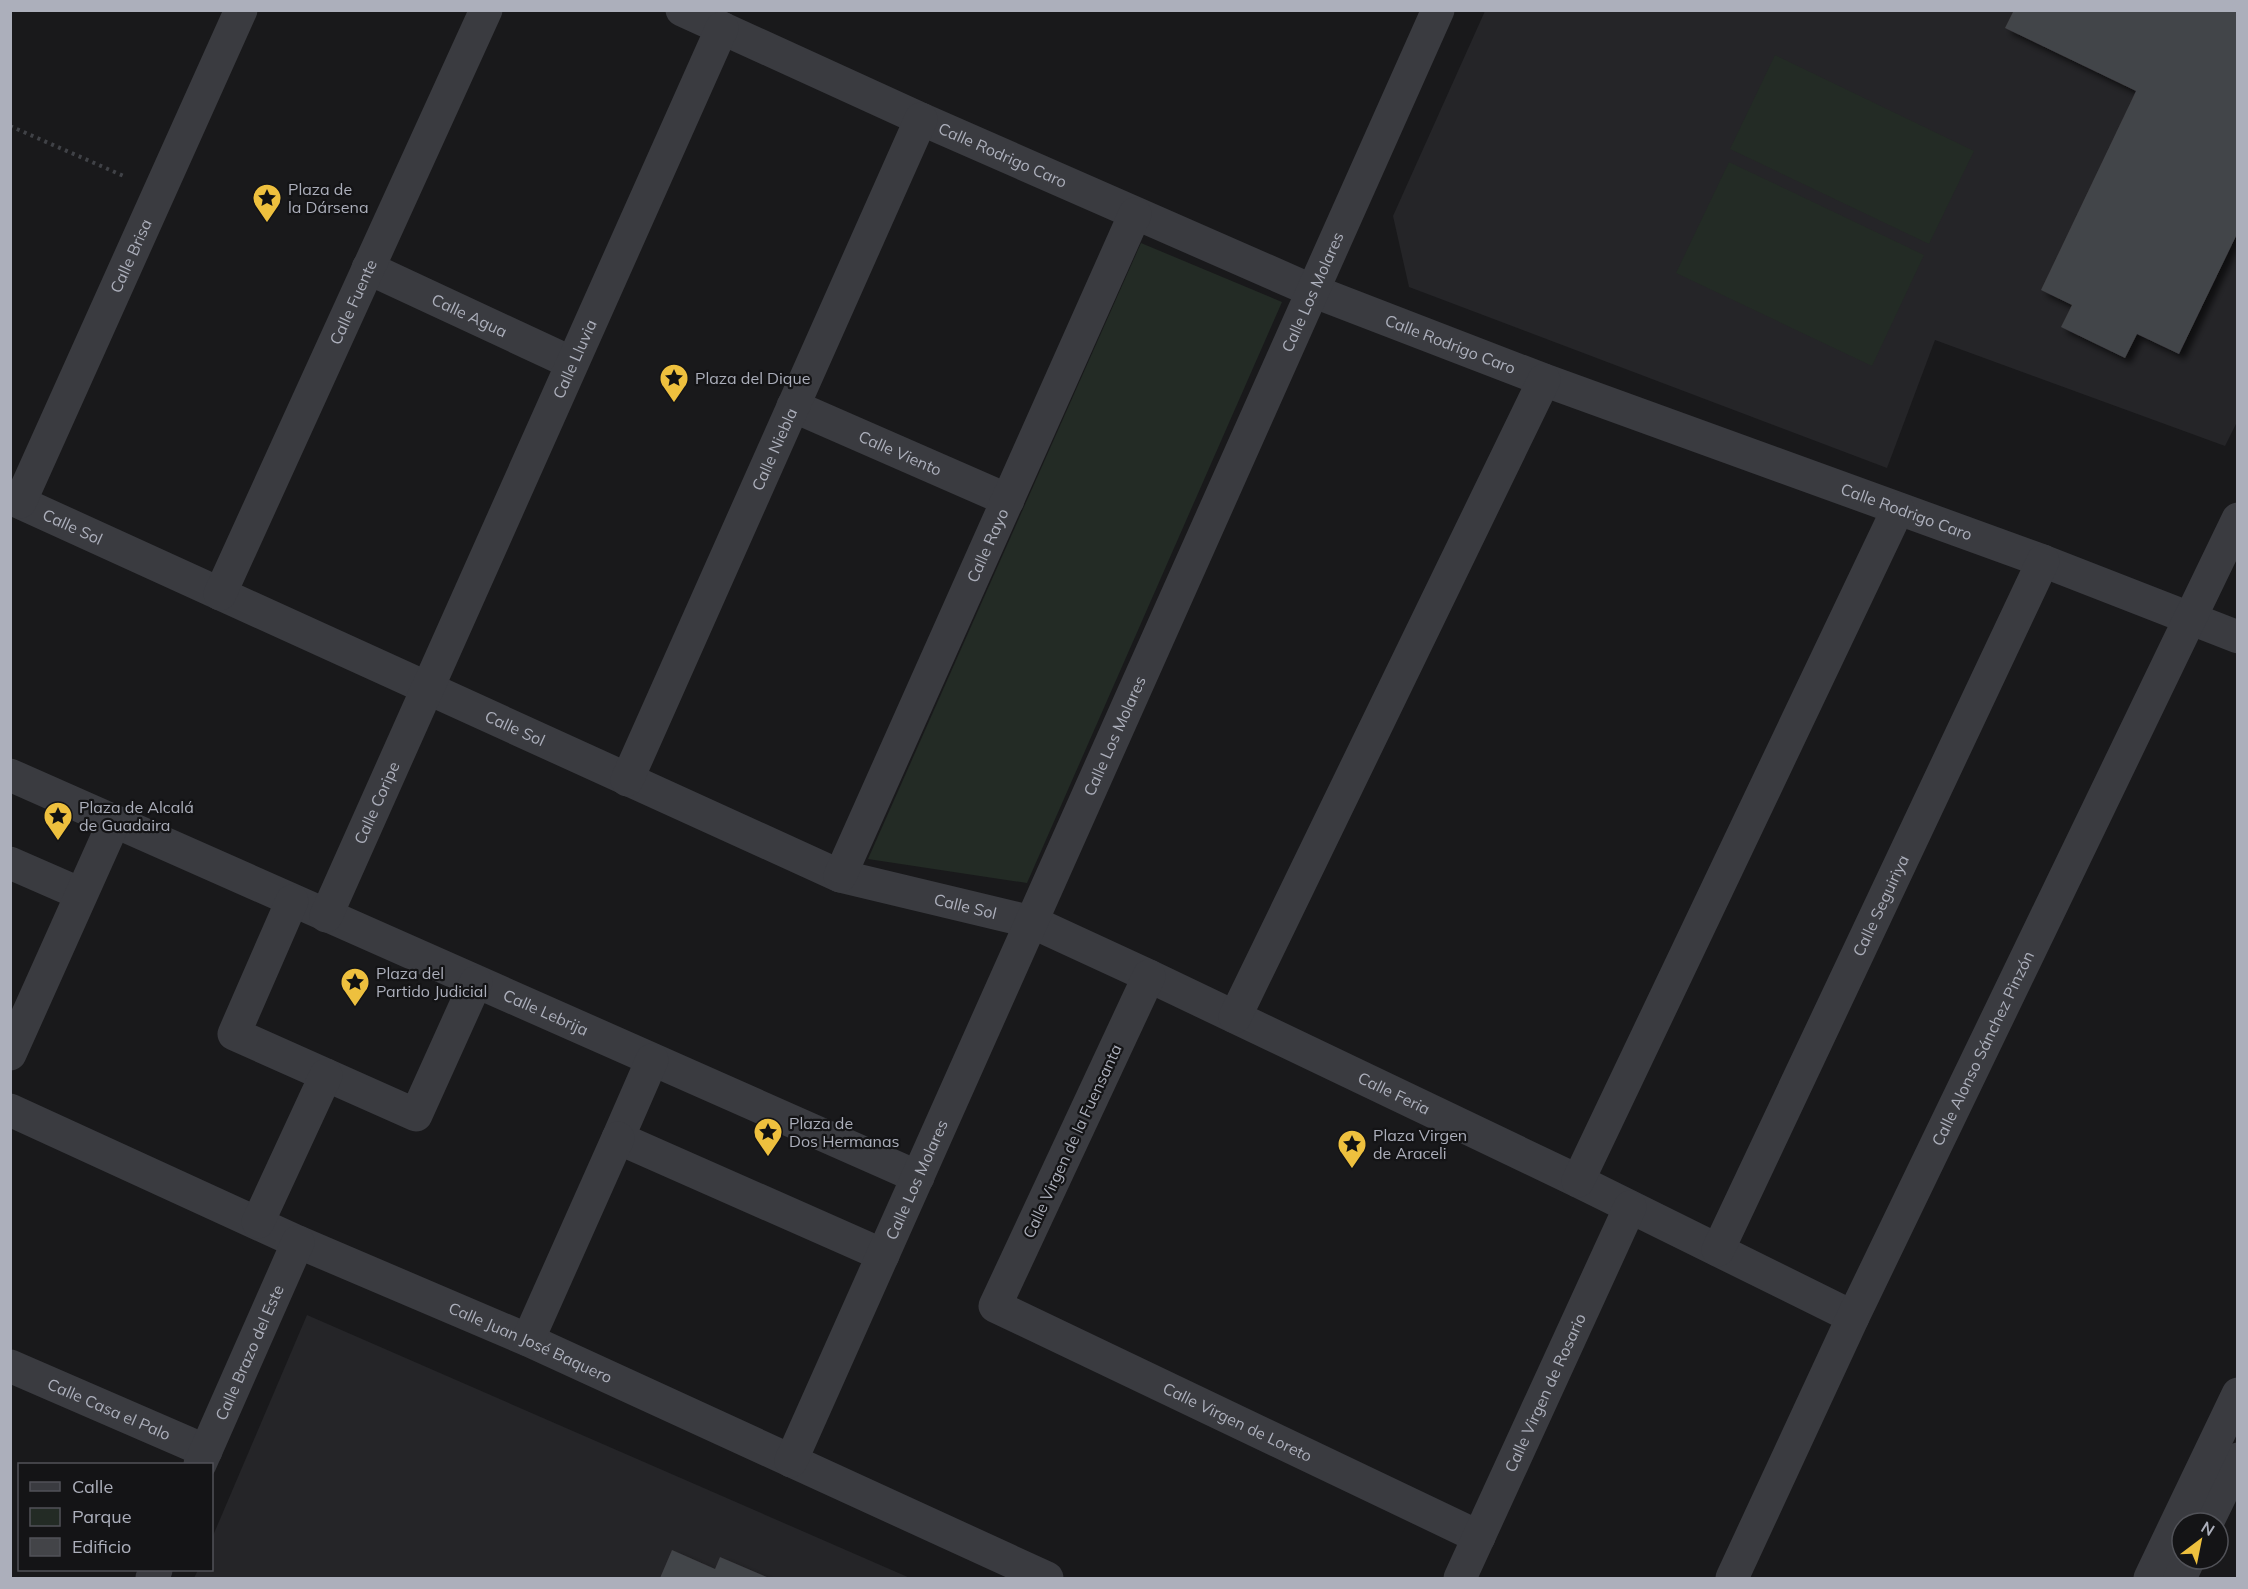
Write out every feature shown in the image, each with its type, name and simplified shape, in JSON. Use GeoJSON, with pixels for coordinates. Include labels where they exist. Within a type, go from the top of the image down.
{"type":"FeatureCollection","features":[{"type":"Feature","properties":{"kind":"street","name":"Calle Brisa"},"geometry":{"type":"LineString","coordinates":[[15,500],[160,192],[241,10]]}},
{"type":"Feature","properties":{"kind":"street","name":"Calle Fuente"},"geometry":{"type":"LineString","coordinates":[[220,594],[486,10]]}},
{"type":"Feature","properties":{"kind":"street","name":"Calle Rodrigo Caro"},"geometry":{"type":"LineString","coordinates":[[682,10],[921,119],[1313,291],[1544,380],[2043,561],[2238,637]]}},
{"type":"Feature","properties":{"kind":"street","name":"Calle Los Molares"},"geometry":{"type":"LineString","coordinates":[[791,1461],[1438,10]]}},
{"type":"Feature","properties":{"kind":"street","name":"Calle Lluvia"},"geometry":{"type":"LineString","coordinates":[[428,690],[722,28]]}},
{"type":"Feature","properties":{"kind":"street","name":"Calle Niebla"},"geometry":{"type":"LineString","coordinates":[[627,780],[921,119]]}},
{"type":"Feature","properties":{"kind":"street","name":"Calle Rayo"},"geometry":{"type":"LineString","coordinates":[[840,876],[1135,214]]}},
{"type":"Feature","properties":{"kind":"street","name":"Calle Agua"},"geometry":{"type":"LineString","coordinates":[[368,268],[572,363]]}},
{"type":"Feature","properties":{"kind":"street"},"geometry":{"type":"LineString","coordinates":[[1235,1017],[1544,380]]}},
{"type":"Feature","properties":{"kind":"street","name":"Calle Viento"},"geometry":{"type":"LineString","coordinates":[[793,406],[1008,500]]}},
{"type":"Feature","properties":{"kind":"street","name":"Calle Sol"},"geometry":{"type":"LineString","coordinates":[[15,500],[840,876],[1032,922]]}},
{"type":"Feature","properties":{"kind":"street"},"geometry":{"type":"LineString","coordinates":[[1578,1181],[1898,509]]}},
{"type":"Feature","properties":{"kind":"street","name":"Calle Alonso Sánchez Pinzón"},"geometry":{"type":"LineString","coordinates":[[1732,1578],[1853,1317],[2238,519]]}},
{"type":"Feature","properties":{"kind":"street","name":"Calle Seguiriya"},"geometry":{"type":"LineString","coordinates":[[1718,1250],[2043,561]]}},
{"type":"Feature","properties":{"kind":"street","name":"Calle Coripe"},"geometry":{"type":"LineString","coordinates":[[326,916],[428,690]]}},
{"type":"Feature","properties":{"kind":"street","name":"Calle Lebrija"},"geometry":{"type":"LineString","coordinates":[[10,775],[918,1177]]}},
{"type":"Feature","properties":{"kind":"street"},"geometry":{"type":"LineString","coordinates":[[10,1054],[114,822]]}},
{"type":"Feature","properties":{"kind":"street"},"geometry":{"type":"LineString","coordinates":[[10,863],[81,894]]}},
{"type":"Feature","properties":{"kind":"street"},"geometry":{"type":"LineString","coordinates":[[292,901],[234,1034],[416,1115],[476,982]]}},
{"type":"Feature","properties":{"kind":"street","name":"Calle Feria"},"geometry":{"type":"LineString","coordinates":[[1032,922],[1578,1181],[1853,1317]]}},
{"type":"Feature","properties":{"kind":"street","name":"Calle Virgen de la Fuensanta"},"geometry":{"type":"LineString","coordinates":[[995,1306],[1149,976]]}},
{"type":"Feature","properties":{"kind":"street"},"geometry":{"type":"LineString","coordinates":[[528,1340],[652,1060]]}},
{"type":"Feature","properties":{"kind":"street"},"geometry":{"type":"LineString","coordinates":[[258,1222],[326,1075]]}},
{"type":"Feature","properties":{"kind":"street","name":"Calle Juan José Baquero"},"geometry":{"type":"LineString","coordinates":[[10,1110],[298,1242],[528,1340],[1047,1578]]}},
{"type":"Feature","properties":{"kind":"street"},"geometry":{"type":"LineString","coordinates":[[618,1138],[883,1255]]}},
{"type":"Feature","properties":{"kind":"street","name":"Calle Virgen de Rosario"},"geometry":{"type":"LineString","coordinates":[[1460,1578],[1630,1207]]}},
{"type":"Feature","properties":{"kind":"street","name":"Calle Brazo del Este"},"geometry":{"type":"LineString","coordinates":[[203,1458],[298,1242]]}},
{"type":"Feature","properties":{"kind":"street","name":"Calle Virgen de Loreto"},"geometry":{"type":"LineString","coordinates":[[995,1306],[1479,1537]]}},
{"type":"Feature","properties":{"kind":"street","name":"Calle Casa el Palo"},"geometry":{"type":"LineString","coordinates":[[10,1366],[203,1458]]}},
{"type":"Feature","properties":{"kind":"street"},"geometry":{"type":"LineString","coordinates":[[2150,1578],[2238,1394]]}},
{"type":"Feature","properties":{"kind":"street"},"geometry":{"type":"LineString","coordinates":[[2213,1511],[2238,1459]]}},
{"type":"Feature","properties":{"kind":"path"},"geometry":{"type":"LineString","coordinates":[[10,126],[160,192]]}},
{"type":"Feature","properties":{"kind":"shaded area"},"geometry":{"type":"Polygon","coordinates":[[[1485,11],[2237,11],[2238,420],[2225,446],[1935,340],[1887,468],[1409,287],[1393,216],[1485,11]]]}},
{"type":"Feature","properties":{"kind":"shaded area"},"geometry":{"type":"Polygon","coordinates":[[[307,1315],[910,1578],[194,1578],[198,1571],[213,1571],[213,1536],[307,1315]]]}},
{"type":"Feature","properties":{"kind":"green space"},"geometry":{"type":"Polygon","coordinates":[[[1775,55],[1974,151],[1929,244],[1730,149],[1775,55]]]}},
{"type":"Feature","properties":{"kind":"green space"},"geometry":{"type":"Polygon","coordinates":[[[1729,162],[1924,255],[1872,366],[1676,273],[1729,162]]]}},
{"type":"Feature","properties":{"kind":"green space"},"geometry":{"type":"Polygon","coordinates":[[[1141,243],[1282,302],[1027,883],[868,859],[1141,243]]]}},
{"type":"Feature","properties":{"kind":"building"},"geometry":{"type":"Polygon","coordinates":[[[2014,10],[2238,10],[2238,232],[2179,354],[2137,334],[2125,358],[2061,327],[2072,305],[2041,290],[2136,91],[2005,28],[2014,10]]]}},
{"type":"Feature","properties":{"kind":"building"},"geometry":{"type":"Polygon","coordinates":[[[672,1550],[715,1569],[720,1557],[769,1578],[660,1578],[672,1550]]]}},
{"type":"Feature","properties":{"kind":"place","name":"Plaza de la Dársena"},"geometry":{"type":"Point","coordinates":[267,224]}},
{"type":"Feature","properties":{"kind":"place","name":"Plaza del Dique"},"geometry":{"type":"Point","coordinates":[674,404]}},
{"type":"Feature","properties":{"kind":"place","name":"Plaza de Alcalá de Guadaira"},"geometry":{"type":"Point","coordinates":[58,842]}},
{"type":"Feature","properties":{"kind":"place","name":"Plaza del Partido Judicial"},"geometry":{"type":"Point","coordinates":[355,1008]}},
{"type":"Feature","properties":{"kind":"place","name":"Plaza de Dos Hermanas"},"geometry":{"type":"Point","coordinates":[768,1158]}},
{"type":"Feature","properties":{"kind":"place","name":"Plaza Virgen de Araceli"},"geometry":{"type":"Point","coordinates":[1352,1170]}}]}
